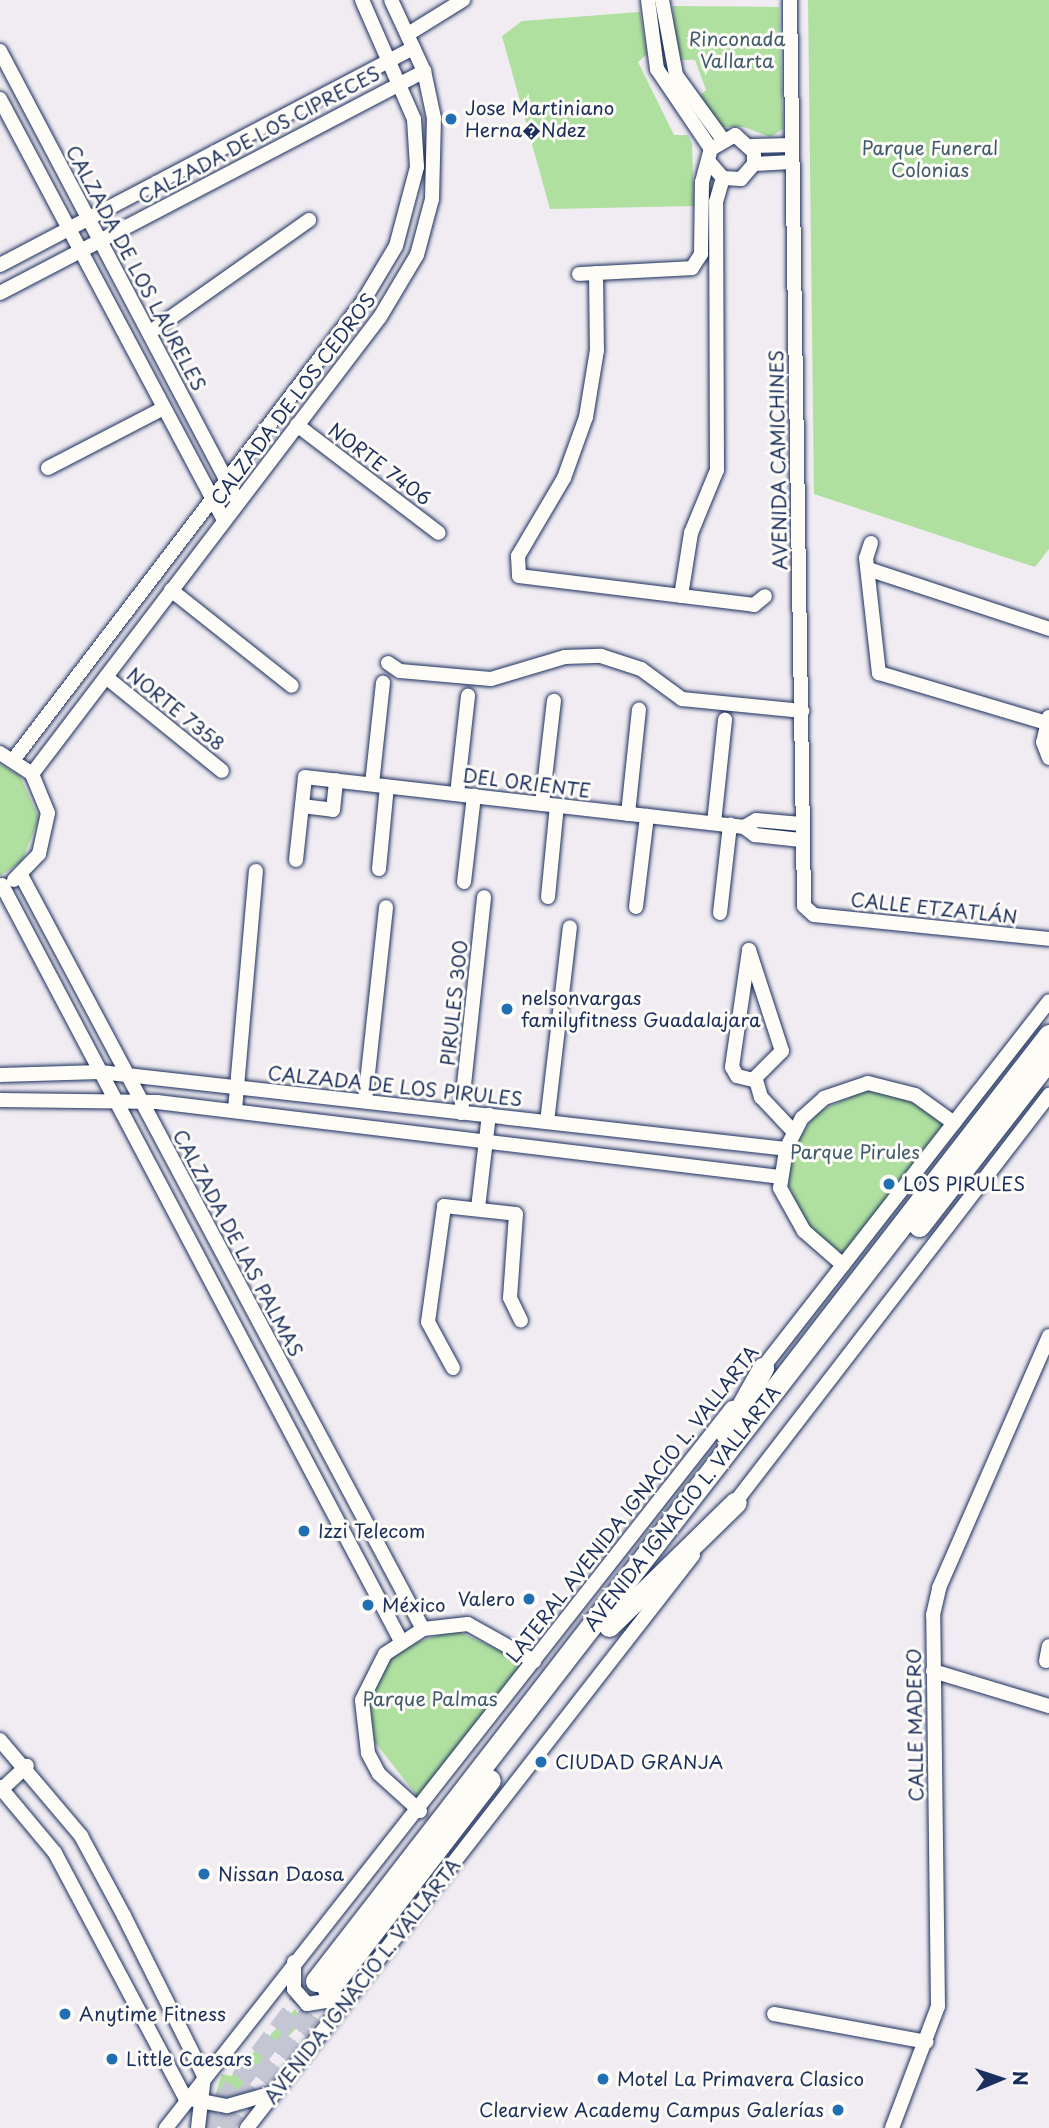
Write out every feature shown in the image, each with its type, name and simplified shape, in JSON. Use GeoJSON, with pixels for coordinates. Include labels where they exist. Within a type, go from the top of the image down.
{"type":"FeatureCollection","features":[{"type":"Feature","properties":{"kind":"highway","name":"AVENIDA IGNACIO L. VALLARTA"},"geometry":{"type":"LineString","coordinates":[[1049,1035],[693,1494],[322,1986],[609,1626],[1049,1059]]}},
{"type":"Feature","properties":{"kind":"highway"},"geometry":{"type":"LineString","coordinates":[[693,1494],[763,1368]]}},
{"type":"Feature","properties":{"kind":"highway"},"geometry":{"type":"LineString","coordinates":[[609,1626],[736,1502]]}},
{"type":"Feature","properties":{"kind":"street","name":"CALZADA DE LOS CEDROS"},"geometry":{"type":"LineString","coordinates":[[14,759],[381,277],[397,246],[417,167],[414,120],[403,81],[362,0]]}},
{"type":"Feature","properties":{"kind":"street","name":"CALZADA DE LOS CEDROS"},"geometry":{"type":"LineString","coordinates":[[32,774],[400,289],[417,255],[436,168],[424,71],[391,0]]}},
{"type":"Feature","properties":{"kind":"street"},"geometry":{"type":"LineString","coordinates":[[408,34],[463,0]]}},
{"type":"Feature","properties":{"kind":"street"},"geometry":{"type":"LineString","coordinates":[[648,0],[653,54],[723,178],[710,226],[692,268]]}},
{"type":"Feature","properties":{"kind":"street"},"geometry":{"type":"LineString","coordinates":[[662,0],[665,44],[673,87],[721,137]]}},
{"type":"Feature","properties":{"kind":"street","name":"AVENIDA CAMICHINES"},"geometry":{"type":"LineString","coordinates":[[790,0],[802,711],[802,894],[814,915]]}},
{"type":"Feature","properties":{"kind":"street","name":"CALZADA DE LOS CIPRECES"},"geometry":{"type":"LineString","coordinates":[[0,265],[414,48]]}},
{"type":"Feature","properties":{"kind":"street","name":"CALZADA DE LOS LAURELES"},"geometry":{"type":"LineString","coordinates":[[0,51],[238,502]]}},
{"type":"Feature","properties":{"kind":"street","name":"CALZADA DE LOS CIPRECES"},"geometry":{"type":"LineString","coordinates":[[0,293],[424,71]]}},
{"type":"Feature","properties":{"kind":"street"},"geometry":{"type":"LineString","coordinates":[[0,99],[162,409],[224,521]]}},
{"type":"Feature","properties":{"kind":"street"},"geometry":{"type":"LineString","coordinates":[[721,137],[735,135],[752,146],[792,145]]}},
{"type":"Feature","properties":{"kind":"street"},"geometry":{"type":"LineString","coordinates":[[681,596],[691,533],[717,470],[716,281],[702,182],[710,156],[721,137]]}},
{"type":"Feature","properties":{"kind":"street"},"geometry":{"type":"LineString","coordinates":[[752,146],[754,164]]}},
{"type":"Feature","properties":{"kind":"street"},"geometry":{"type":"LineString","coordinates":[[723,178],[741,179],[754,164],[792,162]]}},
{"type":"Feature","properties":{"kind":"street"},"geometry":{"type":"LineString","coordinates":[[149,333],[309,220]]}},
{"type":"Feature","properties":{"kind":"street"},"geometry":{"type":"LineString","coordinates":[[579,274],[692,268],[716,281]]}},
{"type":"Feature","properties":{"kind":"street"},"geometry":{"type":"LineString","coordinates":[[596,273],[597,350],[586,417],[564,478],[516,569],[524,578],[754,605],[765,596]]}},
{"type":"Feature","properties":{"kind":"street"},"geometry":{"type":"LineString","coordinates":[[143,371],[163,360]]}},
{"type":"Feature","properties":{"kind":"street"},"geometry":{"type":"LineString","coordinates":[[48,468],[162,409]]}},
{"type":"Feature","properties":{"kind":"street","name":"NORTE 7406"},"geometry":{"type":"LineString","coordinates":[[297,425],[439,533]]}},
{"type":"Feature","properties":{"kind":"street"},"geometry":{"type":"LineString","coordinates":[[264,432],[284,443]]}},
{"type":"Feature","properties":{"kind":"street"},"geometry":{"type":"LineString","coordinates":[[871,543],[868,569],[879,673],[1048,720],[1043,748],[1049,758]]}},
{"type":"Feature","properties":{"kind":"street"},"geometry":{"type":"LineString","coordinates":[[868,569],[1049,629]]}},
{"type":"Feature","properties":{"kind":"street"},"geometry":{"type":"LineString","coordinates":[[172,590],[292,686]]}},
{"type":"Feature","properties":{"kind":"street"},"geometry":{"type":"LineString","coordinates":[[388,663],[400,671],[491,679],[565,657],[601,656],[641,669],[682,699],[802,711]]}},
{"type":"Feature","properties":{"kind":"street","name":"NORTE 7358"},"geometry":{"type":"LineString","coordinates":[[106,677],[222,771]]}},
{"type":"Feature","properties":{"kind":"street"},"geometry":{"type":"LineString","coordinates":[[372,784],[383,683]]}},
{"type":"Feature","properties":{"kind":"street"},"geometry":{"type":"LineString","coordinates":[[457,794],[468,696]]}},
{"type":"Feature","properties":{"kind":"street"},"geometry":{"type":"LineString","coordinates":[[542,804],[554,701]]}},
{"type":"Feature","properties":{"kind":"street"},"geometry":{"type":"LineString","coordinates":[[628,814],[639,710]]}},
{"type":"Feature","properties":{"kind":"street"},"geometry":{"type":"LineString","coordinates":[[714,823],[725,720]]}},
{"type":"Feature","properties":{"kind":"street"},"geometry":{"type":"LineString","coordinates":[[0,752],[14,759],[32,774],[46,799],[48,827],[39,854],[21,875],[1,886],[401,1641]]}},
{"type":"Feature","properties":{"kind":"street","name":"DEL ORIENTE"},"geometry":{"type":"LineString","coordinates":[[302,807],[305,777],[737,826]]}},
{"type":"Feature","properties":{"kind":"street"},"geometry":{"type":"LineString","coordinates":[[296,860],[302,807],[333,810],[336,780]]}},
{"type":"Feature","properties":{"kind":"street"},"geometry":{"type":"LineString","coordinates":[[379,869],[387,786]]}},
{"type":"Feature","properties":{"kind":"street"},"geometry":{"type":"LineString","coordinates":[[464,882],[474,796]]}},
{"type":"Feature","properties":{"kind":"street"},"geometry":{"type":"LineString","coordinates":[[548,897],[558,806]]}},
{"type":"Feature","properties":{"kind":"street"},"geometry":{"type":"LineString","coordinates":[[636,907],[647,816]]}},
{"type":"Feature","properties":{"kind":"street"},"geometry":{"type":"LineString","coordinates":[[737,826],[755,820],[801,824]]}},
{"type":"Feature","properties":{"kind":"street"},"geometry":{"type":"LineString","coordinates":[[737,826],[755,835],[801,840]]}},
{"type":"Feature","properties":{"kind":"street"},"geometry":{"type":"LineString","coordinates":[[720,913],[737,826]]}},
{"type":"Feature","properties":{"kind":"street"},"geometry":{"type":"LineString","coordinates":[[235,1110],[256,871]]}},
{"type":"Feature","properties":{"kind":"street","name":"CALZADA DE LAS PALMAS"},"geometry":{"type":"LineString","coordinates":[[21,875],[423,1629]]}},
{"type":"Feature","properties":{"kind":"street","name":"PIRULES 300"},"geometry":{"type":"LineString","coordinates":[[461,1112],[484,897]]}},
{"type":"Feature","properties":{"kind":"street"},"geometry":{"type":"LineString","coordinates":[[365,1101],[386,906]]}},
{"type":"Feature","properties":{"kind":"street","name":"CALLE ETZATLÁN"},"geometry":{"type":"LineString","coordinates":[[814,915],[1049,939]]}},
{"type":"Feature","properties":{"kind":"street"},"geometry":{"type":"LineString","coordinates":[[547,1122],[570,927]]}},
{"type":"Feature","properties":{"kind":"street"},"geometry":{"type":"LineString","coordinates":[[749,950],[782,1051],[757,1080],[737,1076],[732,1067],[749,950]]}},
{"type":"Feature","properties":{"kind":"street","name":"LATERAL AVENIDA IGNACIO L. VALLARTA"},"geometry":{"type":"LineString","coordinates":[[166,2128],[185,2098],[420,1811],[1049,1001]]}},
{"type":"Feature","properties":{"kind":"street","name":"CALZADA DE LOS PIRULES"},"geometry":{"type":"LineString","coordinates":[[0,1075],[100,1072],[786,1149]]}},
{"type":"Feature","properties":{"kind":"street"},"geometry":{"type":"LineString","coordinates":[[757,1080],[761,1097],[794,1132]]}},
{"type":"Feature","properties":{"kind":"street"},"geometry":{"type":"LineString","coordinates":[[843,1265],[792,1216],[780,1177],[786,1149],[794,1132],[824,1098],[868,1083],[915,1095],[954,1123]]}},
{"type":"Feature","properties":{"kind":"street"},"geometry":{"type":"LineString","coordinates":[[736,1502],[1049,1095]]}},
{"type":"Feature","properties":{"kind":"street"},"geometry":{"type":"LineString","coordinates":[[0,1100],[140,1101],[235,1110],[780,1177]]}},
{"type":"Feature","properties":{"kind":"street"},"geometry":{"type":"LineString","coordinates":[[478,1208],[489,1115]]}},
{"type":"Feature","properties":{"kind":"street"},"geometry":{"type":"LineString","coordinates":[[453,1368],[428,1322],[440,1214],[444,1206],[509,1211],[520,1222],[510,1298],[521,1321]]}},
{"type":"Feature","properties":{"kind":"street","name":"CALLE MADERO"},"geometry":{"type":"LineString","coordinates":[[892,2128],[938,2006],[933,1671],[939,1588],[1049,1336]]}},
{"type":"Feature","properties":{"kind":"street"},"geometry":{"type":"LineString","coordinates":[[257,1368],[278,1357]]}},
{"type":"Feature","properties":{"kind":"street","name":"AVENIDA IGNACIO L. VALLARTA"},"geometry":{"type":"LineString","coordinates":[[247,2128],[736,1502]]}},
{"type":"Feature","properties":{"kind":"street"},"geometry":{"type":"LineString","coordinates":[[420,1811],[379,1774],[362,1725],[370,1676],[401,1641],[423,1629],[468,1624],[534,1661]]}},
{"type":"Feature","properties":{"kind":"street"},"geometry":{"type":"LineString","coordinates":[[933,1671],[1049,1706]]}},
{"type":"Feature","properties":{"kind":"street"},"geometry":{"type":"LineString","coordinates":[[0,1740],[27,1766],[81,1836],[204,2076],[203,2104],[198,2128]]}},
{"type":"Feature","properties":{"kind":"street"},"geometry":{"type":"LineString","coordinates":[[27,1766],[1,1788],[55,1853],[185,2098],[203,2104],[240,2105],[275,2092]]}},
{"type":"Feature","properties":{"kind":"street"},"geometry":{"type":"LineString","coordinates":[[295,1961],[294,1989],[307,2004],[325,2006],[350,1996]]}},
{"type":"Feature","properties":{"kind":"street"},"geometry":{"type":"LineString","coordinates":[[774,2014],[926,2042]]}},
{"type":"Feature","properties":{"kind":"green space","name":"Parque Funeral Colonias"},"geometry":{"type":"Polygon","coordinates":[[[808,0],[1049,0],[1049,549],[1035,567],[814,494],[808,0]]]}},
{"type":"Feature","properties":{"kind":"green space","name":"Rinconada Vallarta"},"geometry":{"type":"Polygon","coordinates":[[[673,6],[779,7],[783,129],[770,137],[744,127],[722,127],[696,99],[706,90],[695,60],[676,60],[673,6]]]}},
{"type":"Feature","properties":{"kind":"green space","name":"Rinconada Vallarta"},"geometry":{"type":"Polygon","coordinates":[[[640,12],[647,54],[638,62],[674,135],[688,135],[692,144],[694,206],[550,209],[502,36],[522,21],[640,12]]]}},
{"type":"Feature","properties":{"kind":"green space"},"geometry":{"type":"Polygon","coordinates":[[[0,764],[20,776],[39,818],[22,861],[0,876],[0,764]]]}},
{"type":"Feature","properties":{"kind":"green space","name":"Parque Pirules"},"geometry":{"type":"Polygon","coordinates":[[[868,1089],[892,1091],[948,1123],[844,1255],[807,1225],[786,1180],[797,1142],[817,1112],[868,1089]]]}},
{"type":"Feature","properties":{"kind":"green space","name":"Parque Palmas"},"geometry":{"type":"Polygon","coordinates":[[[455,1630],[527,1663],[421,1801],[374,1741],[368,1709],[380,1670],[405,1646],[455,1630]]]}},
{"type":"Feature","properties":{"kind":"green space"},"geometry":{"type":"Polygon","coordinates":[[[295,2009],[303,2022],[262,2062],[243,2096],[215,2096],[222,2074],[231,2076],[295,2009]]]}},
{"type":"Feature","properties":{"kind":"tunnel"},"geometry":{"type":"LineString","coordinates":[[203,2128],[316,1981]]}},
{"type":"Feature","properties":{"kind":"tunnel"},"geometry":{"type":"LineString","coordinates":[[222,2128],[328,1990]]}},
{"type":"Feature","properties":{"kind":"place","name":"Jose Martiniano Herna�Ndez"},"geometry":{"type":"Point","coordinates":[451,119]}},
{"type":"Feature","properties":{"kind":"place","name":"nelsonvargas familyfitness Guadalajara"},"geometry":{"type":"Point","coordinates":[507,1009]}},
{"type":"Feature","properties":{"kind":"place","name":"LOS PIRULES"},"geometry":{"type":"Point","coordinates":[889,1184]}},
{"type":"Feature","properties":{"kind":"place","name":"Izzi Telecom"},"geometry":{"type":"Point","coordinates":[304,1531]}},
{"type":"Feature","properties":{"kind":"place","name":"Valero"},"geometry":{"type":"Point","coordinates":[529,1599]}},
{"type":"Feature","properties":{"kind":"place","name":"México"},"geometry":{"type":"Point","coordinates":[368,1605]}},
{"type":"Feature","properties":{"kind":"place","name":"CIUDAD GRANJA"},"geometry":{"type":"Point","coordinates":[541,1762]}},
{"type":"Feature","properties":{"kind":"place","name":"Nissan Daosa"},"geometry":{"type":"Point","coordinates":[204,1874]}},
{"type":"Feature","properties":{"kind":"place","name":"Anytime Fitness"},"geometry":{"type":"Point","coordinates":[65,2014]}},
{"type":"Feature","properties":{"kind":"place","name":"Little Caesars"},"geometry":{"type":"Point","coordinates":[112,2059]}},
{"type":"Feature","properties":{"kind":"place","name":"Motel La Primavera Clasico"},"geometry":{"type":"Point","coordinates":[603,2079]}},
{"type":"Feature","properties":{"kind":"place","name":"Clearview Academy Campus Galerías"},"geometry":{"type":"Point","coordinates":[838,2110]}}]}
